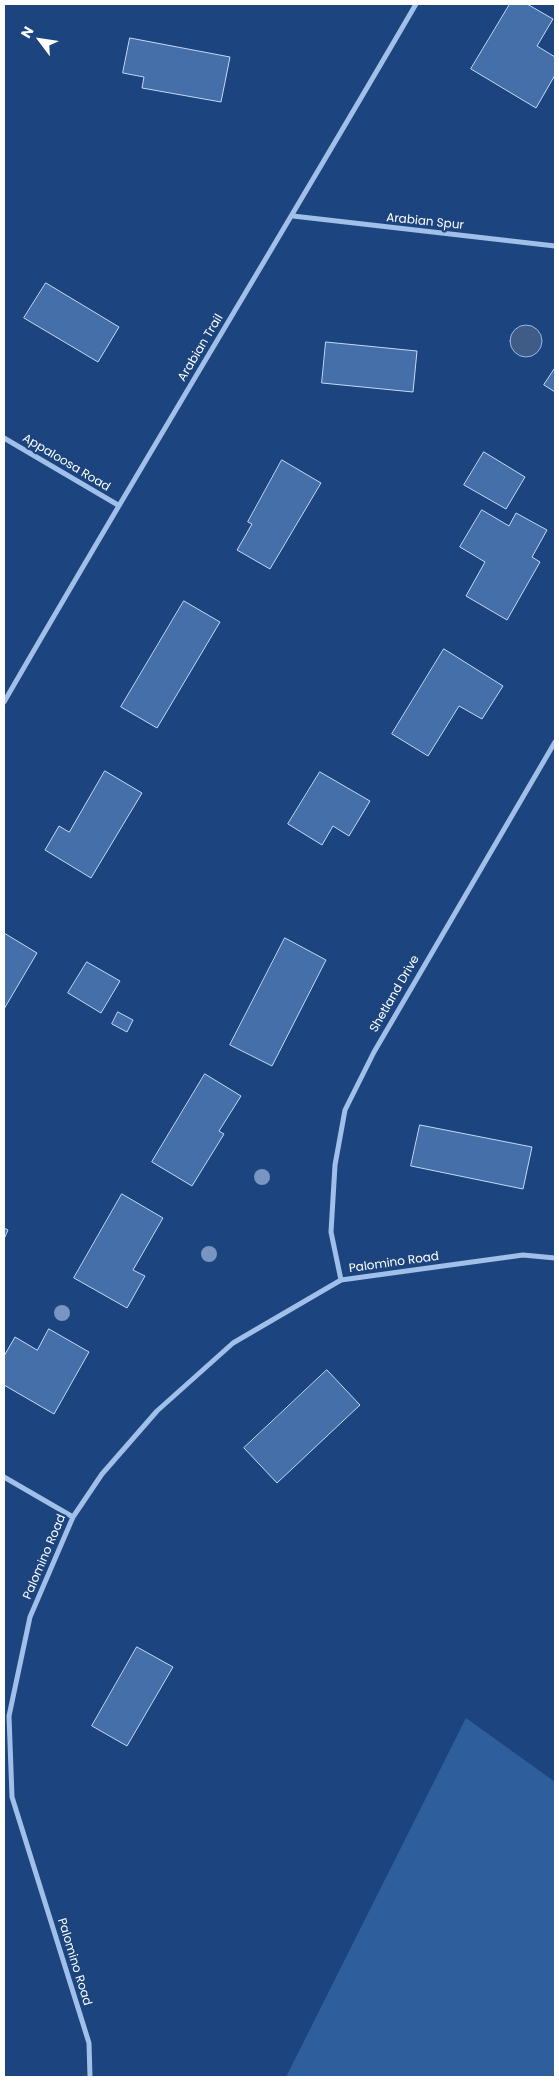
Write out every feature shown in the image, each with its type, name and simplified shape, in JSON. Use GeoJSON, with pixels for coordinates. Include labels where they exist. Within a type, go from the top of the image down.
{"type":"FeatureCollection","features":[{"type":"Feature","properties":{"kind":"street","name":"Arabian Trail"},"geometry":{"type":"LineString","coordinates":[[4,702],[118,505],[293,216],[416,4]]}},
{"type":"Feature","properties":{"kind":"street","name":"Arabian Spur"},"geometry":{"type":"LineString","coordinates":[[293,216],[555,246]]}},
{"type":"Feature","properties":{"kind":"street","name":"Appaloosa Road"},"geometry":{"type":"LineString","coordinates":[[4,438],[118,505]]}},
{"type":"Feature","properties":{"kind":"street","name":"Shetland Drive"},"geometry":{"type":"LineString","coordinates":[[341,1280],[331,1232],[335,1165],[345,1110],[374,1052],[555,742]]}},
{"type":"Feature","properties":{"kind":"street","name":"Palomino Road"},"geometry":{"type":"LineString","coordinates":[[90,2077],[89,2042],[12,1797],[8,1716],[30,1617],[73,1517],[102,1474],[156,1411],[226,1349],[341,1280],[523,1255],[555,1258]]}},
{"type":"Feature","properties":{"kind":"street"},"geometry":{"type":"LineString","coordinates":[[4,1477],[73,1517]]}},
{"type":"Feature","properties":{"kind":"shaded area"},"geometry":{"type":"Polygon","coordinates":[[[526,325],[532,326],[537,330],[541,335],[541,347],[537,352],[532,356],[526,357],[520,356],[515,352],[511,347],[510,341],[511,335],[515,330],[520,326],[526,325]]]}},
{"type":"Feature","properties":{"kind":"shaded area"},"geometry":{"type":"Polygon","coordinates":[[[466,1718],[555,1782],[555,2077],[286,2077],[466,1718]]]}},
{"type":"Feature","properties":{"kind":"building"},"geometry":{"type":"Polygon","coordinates":[[[510,4],[527,4],[553,19],[537,46],[555,57],[555,75],[536,108],[471,69],[510,4]]]}},
{"type":"Feature","properties":{"kind":"building"},"geometry":{"type":"Polygon","coordinates":[[[130,38],[230,57],[221,102],[142,88],[144,77],[123,73],[130,38]]]}},
{"type":"Feature","properties":{"kind":"building"},"geometry":{"type":"Polygon","coordinates":[[[46,283],[119,327],[98,362],[24,318],[46,283]]]}},
{"type":"Feature","properties":{"kind":"building"},"geometry":{"type":"Polygon","coordinates":[[[326,342],[417,351],[413,392],[322,383],[326,342]]]}},
{"type":"Feature","properties":{"kind":"building"},"geometry":{"type":"Polygon","coordinates":[[[555,368],[555,392],[544,385],[555,368]]]}},
{"type":"Feature","properties":{"kind":"building"},"geometry":{"type":"Polygon","coordinates":[[[484,452],[525,477],[506,509],[464,485],[484,452]]]}},
{"type":"Feature","properties":{"kind":"building"},"geometry":{"type":"Polygon","coordinates":[[[282,460],[321,483],[270,569],[237,550],[252,524],[248,522],[282,460]]]}},
{"type":"Feature","properties":{"kind":"building"},"geometry":{"type":"Polygon","coordinates":[[[482,510],[509,526],[516,513],[547,530],[532,557],[540,562],[507,620],[466,596],[485,562],[460,547],[482,510]]]}},
{"type":"Feature","properties":{"kind":"building"},"geometry":{"type":"Polygon","coordinates":[[[184,601],[220,622],[157,728],[121,707],[184,601]]]}},
{"type":"Feature","properties":{"kind":"building"},"geometry":{"type":"Polygon","coordinates":[[[444,649],[503,686],[482,719],[459,706],[428,756],[392,734],[444,649]]]}},
{"type":"Feature","properties":{"kind":"building"},"geometry":{"type":"Polygon","coordinates":[[[105,771],[142,793],[91,878],[45,850],[59,826],[69,832],[105,771]]]}},
{"type":"Feature","properties":{"kind":"building"},"geometry":{"type":"Polygon","coordinates":[[[320,772],[370,801],[349,836],[333,826],[322,845],[288,824],[320,772]]]}},
{"type":"Feature","properties":{"kind":"building"},"geometry":{"type":"Polygon","coordinates":[[[4,933],[37,953],[4,1009],[4,933]]]}},
{"type":"Feature","properties":{"kind":"building"},"geometry":{"type":"Polygon","coordinates":[[[285,938],[326,960],[272,1066],[230,1045],[285,938]]]}},
{"type":"Feature","properties":{"kind":"building"},"geometry":{"type":"Polygon","coordinates":[[[87,962],[120,981],[101,1013],[68,993],[87,962]]]}},
{"type":"Feature","properties":{"kind":"building"},"geometry":{"type":"Polygon","coordinates":[[[118,1012],[133,1020],[127,1032],[112,1024],[118,1012]]]}},
{"type":"Feature","properties":{"kind":"building"},"geometry":{"type":"Polygon","coordinates":[[[205,1074],[241,1096],[219,1131],[224,1134],[192,1186],[152,1162],[205,1074]]]}},
{"type":"Feature","properties":{"kind":"building"},"geometry":{"type":"Polygon","coordinates":[[[420,1125],[532,1147],[523,1189],[411,1166],[420,1125]]]}},
{"type":"Feature","properties":{"kind":"building"},"geometry":{"type":"Polygon","coordinates":[[[122,1194],[163,1218],[133,1270],[145,1276],[127,1308],[74,1278],[122,1194]]]}},
{"type":"Feature","properties":{"kind":"building"},"geometry":{"type":"Polygon","coordinates":[[[4,1228],[8,1230],[4,1239],[4,1228]]]}},
{"type":"Feature","properties":{"kind":"building"},"geometry":{"type":"Polygon","coordinates":[[[49,1329],[89,1352],[54,1414],[4,1385],[4,1356],[15,1337],[37,1350],[49,1329]]]}},
{"type":"Feature","properties":{"kind":"building"},"geometry":{"type":"Polygon","coordinates":[[[327,1370],[360,1405],[277,1483],[244,1448],[327,1370]]]}},
{"type":"Feature","properties":{"kind":"building"},"geometry":{"type":"Polygon","coordinates":[[[137,1647],[173,1667],[127,1746],[92,1726],[137,1647]]]}}]}
